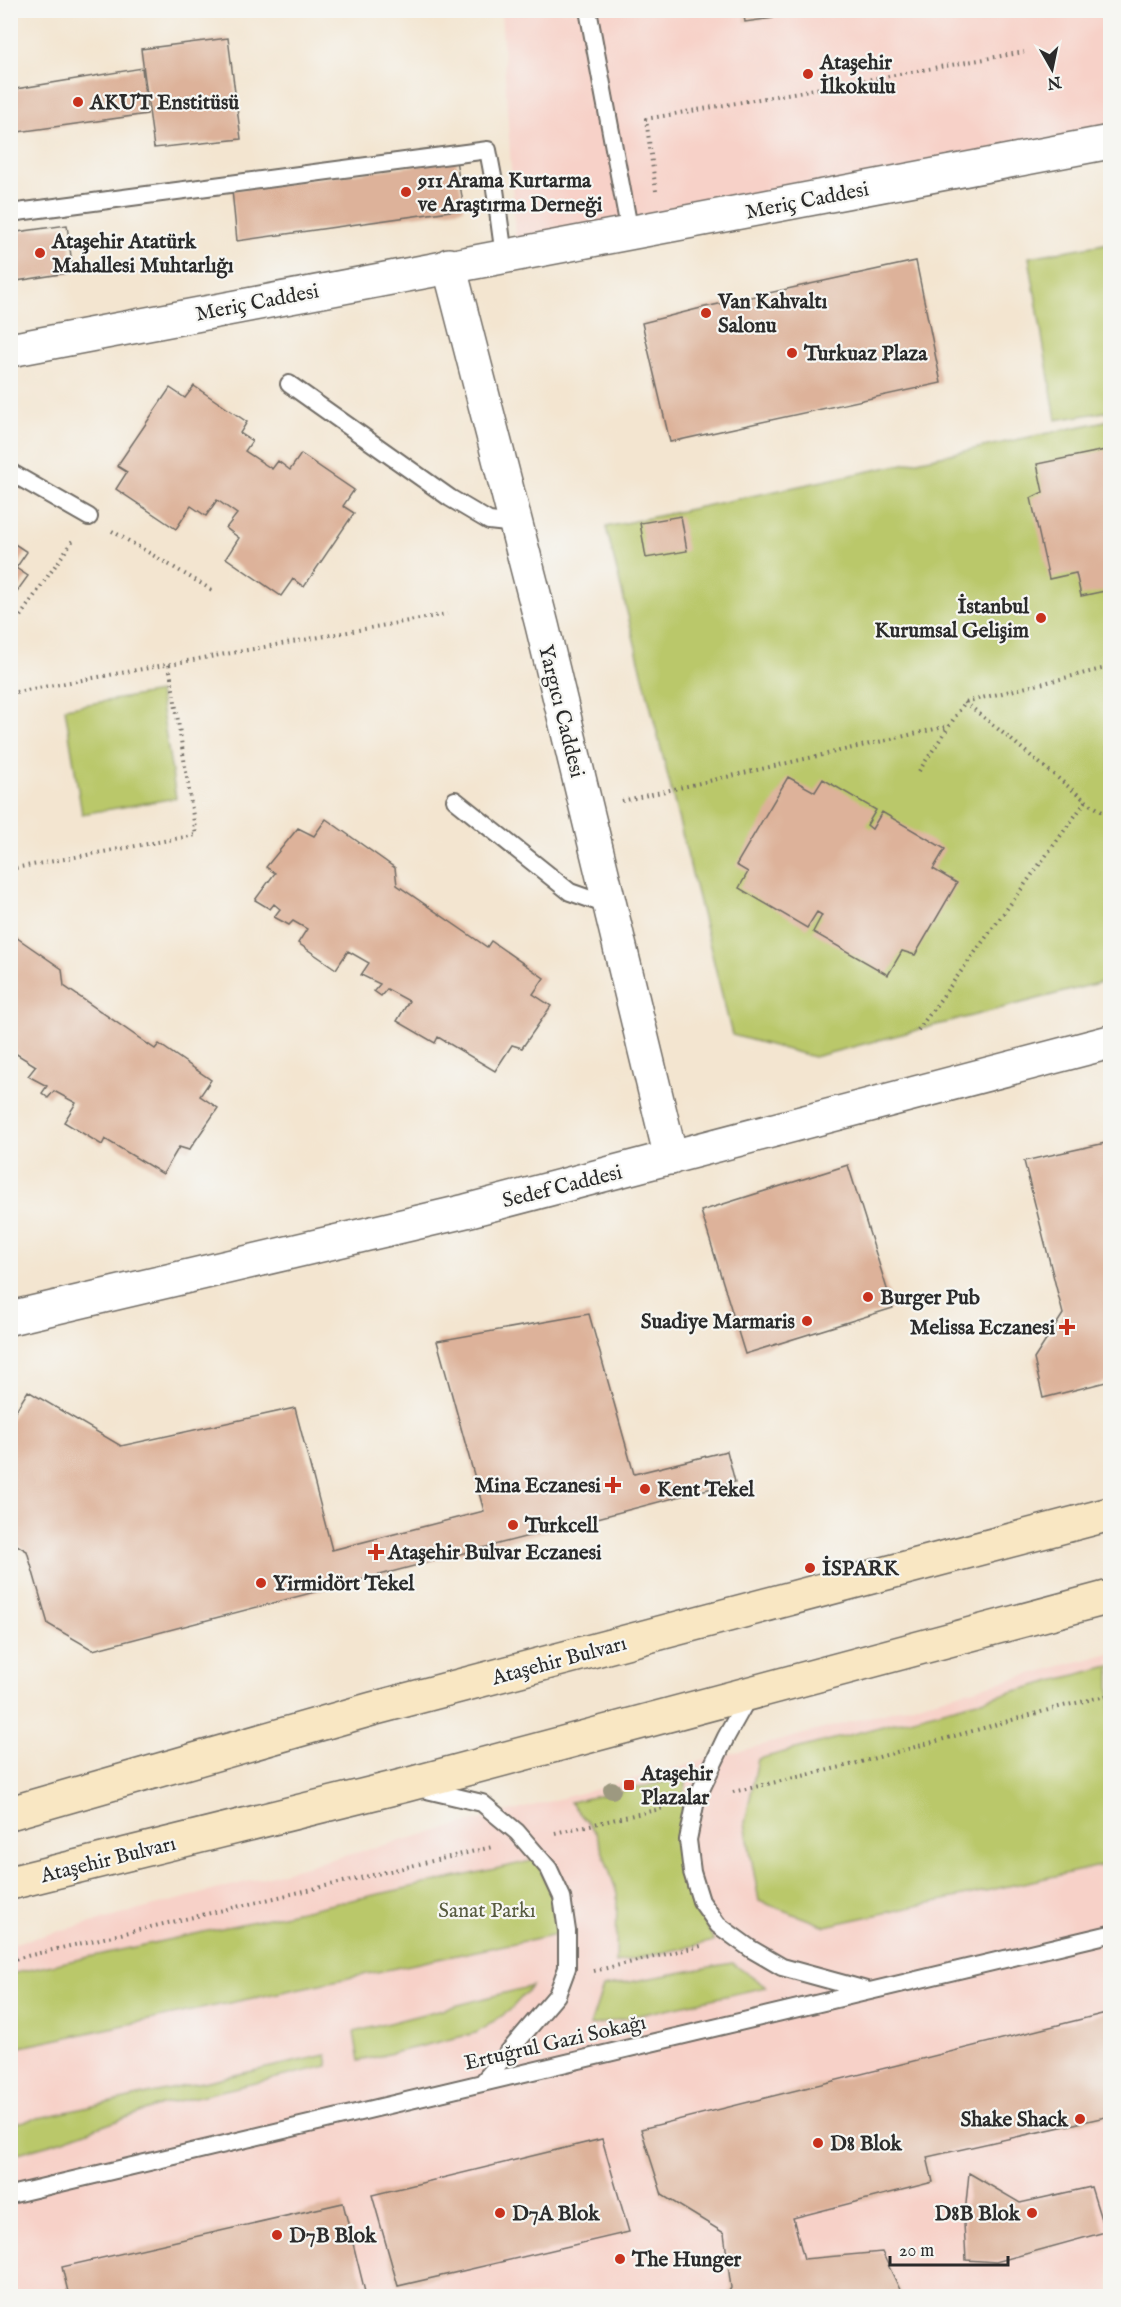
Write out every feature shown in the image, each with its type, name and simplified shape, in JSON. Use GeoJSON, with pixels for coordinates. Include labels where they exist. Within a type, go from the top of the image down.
{"type":"FeatureCollection","features":[{"type":"Feature","properties":{"kind":"main road","name":"Ataşehir Bulvarı"},"geometry":{"type":"LineString","coordinates":[[10,1813],[372,1709],[1110,1514]]}},
{"type":"Feature","properties":{"kind":"main road","name":"Ataşehir Bulvarı"},"geometry":{"type":"LineString","coordinates":[[10,1884],[406,1785],[1110,1597]]}},
{"type":"Feature","properties":{"kind":"street","name":"Meriç Caddesi"},"geometry":{"type":"LineString","coordinates":[[10,350],[449,265],[1110,142]]}},
{"type":"Feature","properties":{"kind":"street","name":"Yargıcı Caddesi"},"geometry":{"type":"LineString","coordinates":[[449,265],[516,525],[671,1158]]}},
{"type":"Feature","properties":{"kind":"street","name":"Sedef Caddesi"},"geometry":{"type":"LineString","coordinates":[[10,1318],[466,1211],[1110,1042]]}},
{"type":"Feature","properties":{"kind":"lane"},"geometry":{"type":"LineString","coordinates":[[588,10],[645,230]]}},
{"type":"Feature","properties":{"kind":"lane"},"geometry":{"type":"LineString","coordinates":[[10,213],[488,150],[504,256]]}},
{"type":"Feature","properties":{"kind":"lane"},"geometry":{"type":"LineString","coordinates":[[290,384],[450,498],[489,521],[516,525]]}},
{"type":"Feature","properties":{"kind":"lane"},"geometry":{"type":"LineString","coordinates":[[10,471],[89,517]]}},
{"type":"Feature","properties":{"kind":"lane"},"geometry":{"type":"LineString","coordinates":[[455,800],[570,892],[610,906]]}},
{"type":"Feature","properties":{"kind":"lane"},"geometry":{"type":"LineString","coordinates":[[750,1693],[696,1800],[688,1840],[692,1872],[701,1901],[718,1924],[751,1949],[782,1967],[870,1991]]}},
{"type":"Feature","properties":{"kind":"lane"},"geometry":{"type":"LineString","coordinates":[[406,1785],[482,1803],[517,1832],[549,1869],[562,1898],[567,1930],[567,1968],[557,1995],[482,2083]]}},
{"type":"Feature","properties":{"kind":"lane","name":"Ertuğrul Gazi Sokağı"},"geometry":{"type":"LineString","coordinates":[[10,2195],[1110,1934]]}},
{"type":"Feature","properties":{"kind":"path"},"geometry":{"type":"LineString","coordinates":[[645,230],[646,119],[1024,52]]}},
{"type":"Feature","properties":{"kind":"path"},"geometry":{"type":"LineString","coordinates":[[10,631],[89,517],[212,590]]}},
{"type":"Feature","properties":{"kind":"path"},"geometry":{"type":"LineString","coordinates":[[10,693],[447,614]]}},
{"type":"Feature","properties":{"kind":"path"},"geometry":{"type":"LineString","coordinates":[[10,869],[196,835],[169,664]]}},
{"type":"Feature","properties":{"kind":"path"},"geometry":{"type":"LineString","coordinates":[[919,771],[965,702],[1110,668]]}},
{"type":"Feature","properties":{"kind":"path"},"geometry":{"type":"LineString","coordinates":[[965,702],[1086,801],[1110,816]]}},
{"type":"Feature","properties":{"kind":"path"},"geometry":{"type":"LineString","coordinates":[[586,809],[948,726]]}},
{"type":"Feature","properties":{"kind":"path"},"geometry":{"type":"LineString","coordinates":[[918,1030],[1086,801]]}},
{"type":"Feature","properties":{"kind":"path"},"geometry":{"type":"LineString","coordinates":[[10,1960],[850,1766],[1059,1707],[1110,1695]]}},
{"type":"Feature","properties":{"kind":"path"},"geometry":{"type":"LineString","coordinates":[[563,1978],[736,1938]]}},
{"type":"Feature","properties":{"kind":"shaded area","name":"Ataşehir İlkokulu"},"geometry":{"type":"Polygon","coordinates":[[[501,11],[1110,11],[1110,138],[516,248],[501,11]]]}},
{"type":"Feature","properties":{"kind":"shaded area"},"geometry":{"type":"Polygon","coordinates":[[[1110,1653],[1110,2296],[11,2296],[11,1944],[1110,1653]]]}},
{"type":"Feature","properties":{"kind":"green space"},"geometry":{"type":"Polygon","coordinates":[[[1110,243],[1110,411],[1056,420],[1029,257],[1110,243]]]}},
{"type":"Feature","properties":{"kind":"green space"},"geometry":{"type":"Polygon","coordinates":[[[1110,420],[1110,980],[814,1057],[732,1035],[606,527],[1110,420]]]}},
{"type":"Feature","properties":{"kind":"green space"},"geometry":{"type":"Polygon","coordinates":[[[159,692],[176,798],[82,814],[65,708],[159,692]]]}},
{"type":"Feature","properties":{"kind":"green space"},"geometry":{"type":"Polygon","coordinates":[[[1110,1666],[1110,1864],[825,1926],[759,1901],[745,1823],[758,1759],[1110,1666]]]}},
{"type":"Feature","properties":{"kind":"green space"},"geometry":{"type":"Polygon","coordinates":[[[687,1777],[679,1836],[689,1889],[714,1941],[616,1963],[617,1893],[596,1833],[570,1802],[687,1777]]]}},
{"type":"Feature","properties":{"kind":"green space","name":"Sanat Parkı"},"geometry":{"type":"Polygon","coordinates":[[[536,1860],[552,1896],[557,1934],[11,2049],[10,1974],[536,1860]]]}},
{"type":"Feature","properties":{"kind":"green space"},"geometry":{"type":"Polygon","coordinates":[[[732,1963],[766,1987],[590,2026],[603,1987],[732,1963]]]}},
{"type":"Feature","properties":{"kind":"green space"},"geometry":{"type":"Polygon","coordinates":[[[532,1986],[509,2011],[476,2033],[359,2061],[354,2032],[532,1986]]]}},
{"type":"Feature","properties":{"kind":"green space"},"geometry":{"type":"Polygon","coordinates":[[[326,2055],[328,2066],[161,2105],[64,2140],[11,2155],[11,2124],[326,2055]]]}},
{"type":"Feature","properties":{"kind":"building"},"geometry":{"type":"Polygon","coordinates":[[[743,10],[772,10],[773,18],[745,22],[743,10]]]}},
{"type":"Feature","properties":{"kind":"building"},"geometry":{"type":"Polygon","coordinates":[[[228,38],[241,139],[154,148],[141,49],[228,38]]]}},
{"type":"Feature","properties":{"kind":"building","name":"AKUT Enstitüsü"},"geometry":{"type":"Polygon","coordinates":[[[142,68],[147,114],[11,133],[10,90],[142,68]]]}},
{"type":"Feature","properties":{"kind":"building"},"geometry":{"type":"Polygon","coordinates":[[[456,160],[464,209],[237,241],[232,190],[456,160]]]}},
{"type":"Feature","properties":{"kind":"building","name":"Ataşehir Atatürk Mahallesi Muhtarlığı"},"geometry":{"type":"Polygon","coordinates":[[[67,225],[73,272],[10,282],[10,233],[67,225]]]}},
{"type":"Feature","properties":{"kind":"building","name":"Turkuaz Plaza"},"geometry":{"type":"Polygon","coordinates":[[[916,261],[941,383],[670,442],[642,323],[916,261]]]}},
{"type":"Feature","properties":{"kind":"building"},"geometry":{"type":"Polygon","coordinates":[[[194,386],[247,422],[240,433],[252,441],[245,451],[272,469],[278,461],[290,470],[301,454],[354,490],[343,506],[354,513],[304,587],[293,579],[281,596],[226,558],[239,538],[226,528],[237,514],[217,500],[206,516],[191,506],[176,529],[116,489],[127,472],[117,466],[170,388],[185,398],[194,386]]]}},
{"type":"Feature","properties":{"kind":"building"},"geometry":{"type":"Polygon","coordinates":[[[1110,449],[1110,590],[1081,596],[1076,573],[1049,579],[1031,498],[1043,492],[1037,464],[1110,449]]]}},
{"type":"Feature","properties":{"kind":"building"},"geometry":{"type":"Polygon","coordinates":[[[681,516],[687,551],[646,558],[640,523],[681,516]]]}},
{"type":"Feature","properties":{"kind":"building"},"geometry":{"type":"Polygon","coordinates":[[[10,541],[27,552],[16,568],[28,576],[10,601],[10,541]]]}},
{"type":"Feature","properties":{"kind":"building"},"geometry":{"type":"Polygon","coordinates":[[[788,777],[815,792],[823,779],[876,810],[867,825],[872,829],[882,812],[945,849],[933,869],[957,883],[915,955],[902,951],[888,975],[813,932],[822,915],[817,912],[807,928],[739,888],[748,872],[736,865],[788,777]]]}},
{"type":"Feature","properties":{"kind":"building"},"geometry":{"type":"Polygon","coordinates":[[[326,819],[395,868],[397,885],[487,947],[491,941],[544,978],[533,994],[551,1006],[522,1048],[512,1045],[495,1071],[438,1037],[435,1043],[397,1021],[409,1001],[387,989],[381,996],[374,991],[380,984],[361,975],[369,963],[348,951],[336,969],[298,943],[307,929],[293,921],[289,925],[274,917],[280,909],[274,904],[270,909],[255,900],[275,873],[266,867],[298,828],[314,836],[326,819]]]}},
{"type":"Feature","properties":{"kind":"building"},"geometry":{"type":"Polygon","coordinates":[[[10,933],[62,969],[64,986],[155,1049],[159,1044],[211,1080],[200,1096],[218,1108],[189,1150],[179,1147],[163,1174],[105,1139],[102,1145],[64,1122],[76,1103],[54,1091],[48,1098],[42,1093],[47,1086],[28,1076],[36,1066],[15,1053],[10,1060],[10,933]]]}},
{"type":"Feature","properties":{"kind":"building"},"geometry":{"type":"Polygon","coordinates":[[[1110,1142],[1110,1381],[1043,1398],[1034,1359],[1063,1314],[1024,1161],[1110,1142]]]}},
{"type":"Feature","properties":{"kind":"building"},"geometry":{"type":"Polygon","coordinates":[[[848,1165],[893,1308],[745,1354],[701,1211],[848,1165]]]}},
{"type":"Feature","properties":{"kind":"building"},"geometry":{"type":"Polygon","coordinates":[[[589,1314],[634,1474],[727,1451],[735,1482],[93,1650],[48,1624],[27,1551],[10,1541],[10,1420],[28,1391],[121,1446],[295,1408],[332,1550],[484,1511],[437,1341],[589,1314]]]}},
{"type":"Feature","properties":{"kind":"building","name":"D8 Blok"},"geometry":{"type":"Polygon","coordinates":[[[1110,2012],[1110,2116],[927,2157],[933,2182],[793,2218],[804,2259],[882,2252],[903,2296],[726,2296],[731,2288],[724,2233],[662,2195],[641,2129],[1110,2012]]]}},
{"type":"Feature","properties":{"kind":"building","name":"D7A Blok"},"geometry":{"type":"Polygon","coordinates":[[[602,2139],[629,2232],[398,2286],[372,2195],[602,2139]]]}},
{"type":"Feature","properties":{"kind":"building","name":"D8B Blok"},"geometry":{"type":"Polygon","coordinates":[[[969,2173],[1020,2203],[1091,2187],[1105,2232],[996,2262],[966,2260],[964,2224],[969,2173]]]}},
{"type":"Feature","properties":{"kind":"building","name":"D7B Blok"},"geometry":{"type":"Polygon","coordinates":[[[343,2203],[366,2296],[69,2296],[62,2267],[343,2203]]]}},
{"type":"Feature","properties":{"kind":"place","name":"Ataşehir İlkokulu"},"geometry":{"type":"Point","coordinates":[808,74]}},
{"type":"Feature","properties":{"kind":"place","name":"AKUT Enstitüsü"},"geometry":{"type":"Point","coordinates":[78,102]}},
{"type":"Feature","properties":{"kind":"place","name":"911 Arama Kurtarma ve Araştırma Derneği"},"geometry":{"type":"Point","coordinates":[406,192]}},
{"type":"Feature","properties":{"kind":"place","name":"Ataşehir Atatürk Mahallesi Muhtarlığı"},"geometry":{"type":"Point","coordinates":[40,253]}},
{"type":"Feature","properties":{"kind":"place","name":"Van Kahvaltı Salonu"},"geometry":{"type":"Point","coordinates":[706,313]}},
{"type":"Feature","properties":{"kind":"place","name":"Turkuaz Plaza"},"geometry":{"type":"Point","coordinates":[792,353]}},
{"type":"Feature","properties":{"kind":"place","name":"İstanbul Kurumsal Gelişim"},"geometry":{"type":"Point","coordinates":[1041,618]}},
{"type":"Feature","properties":{"kind":"place","name":"Burger Pub"},"geometry":{"type":"Point","coordinates":[868,1297]}},
{"type":"Feature","properties":{"kind":"place","name":"Suadiye Marmaris"},"geometry":{"type":"Point","coordinates":[807,1321]}},
{"type":"Feature","properties":{"kind":"place","name":"Melissa Eczanesi"},"geometry":{"type":"Point","coordinates":[1067,1327]}},
{"type":"Feature","properties":{"kind":"place","name":"Mina Eczanesi"},"geometry":{"type":"Point","coordinates":[613,1485]}},
{"type":"Feature","properties":{"kind":"place","name":"Kent Tekel"},"geometry":{"type":"Point","coordinates":[645,1489]}},
{"type":"Feature","properties":{"kind":"place","name":"Turkcell"},"geometry":{"type":"Point","coordinates":[513,1525]}},
{"type":"Feature","properties":{"kind":"place","name":"Ataşehir Bulvar Eczanesi"},"geometry":{"type":"Point","coordinates":[376,1552]}},
{"type":"Feature","properties":{"kind":"place","name":"İSPARK"},"geometry":{"type":"Point","coordinates":[810,1568]}},
{"type":"Feature","properties":{"kind":"place","name":"Yirmidört Tekel"},"geometry":{"type":"Point","coordinates":[261,1583]}},
{"type":"Feature","properties":{"kind":"place","name":"Ataşehir Plazalar"},"geometry":{"type":"Point","coordinates":[629,1785]}},
{"type":"Feature","properties":{"kind":"place","name":"Shake Shack"},"geometry":{"type":"Point","coordinates":[1080,2119]}},
{"type":"Feature","properties":{"kind":"place","name":"D8 Blok"},"geometry":{"type":"Point","coordinates":[818,2143]}},
{"type":"Feature","properties":{"kind":"place","name":"D7A Blok"},"geometry":{"type":"Point","coordinates":[500,2213]}},
{"type":"Feature","properties":{"kind":"place","name":"D8B Blok"},"geometry":{"type":"Point","coordinates":[1032,2213]}},
{"type":"Feature","properties":{"kind":"place","name":"D7B Blok"},"geometry":{"type":"Point","coordinates":[277,2235]}},
{"type":"Feature","properties":{"kind":"place","name":"The Hunger"},"geometry":{"type":"Point","coordinates":[620,2259]}}]}
